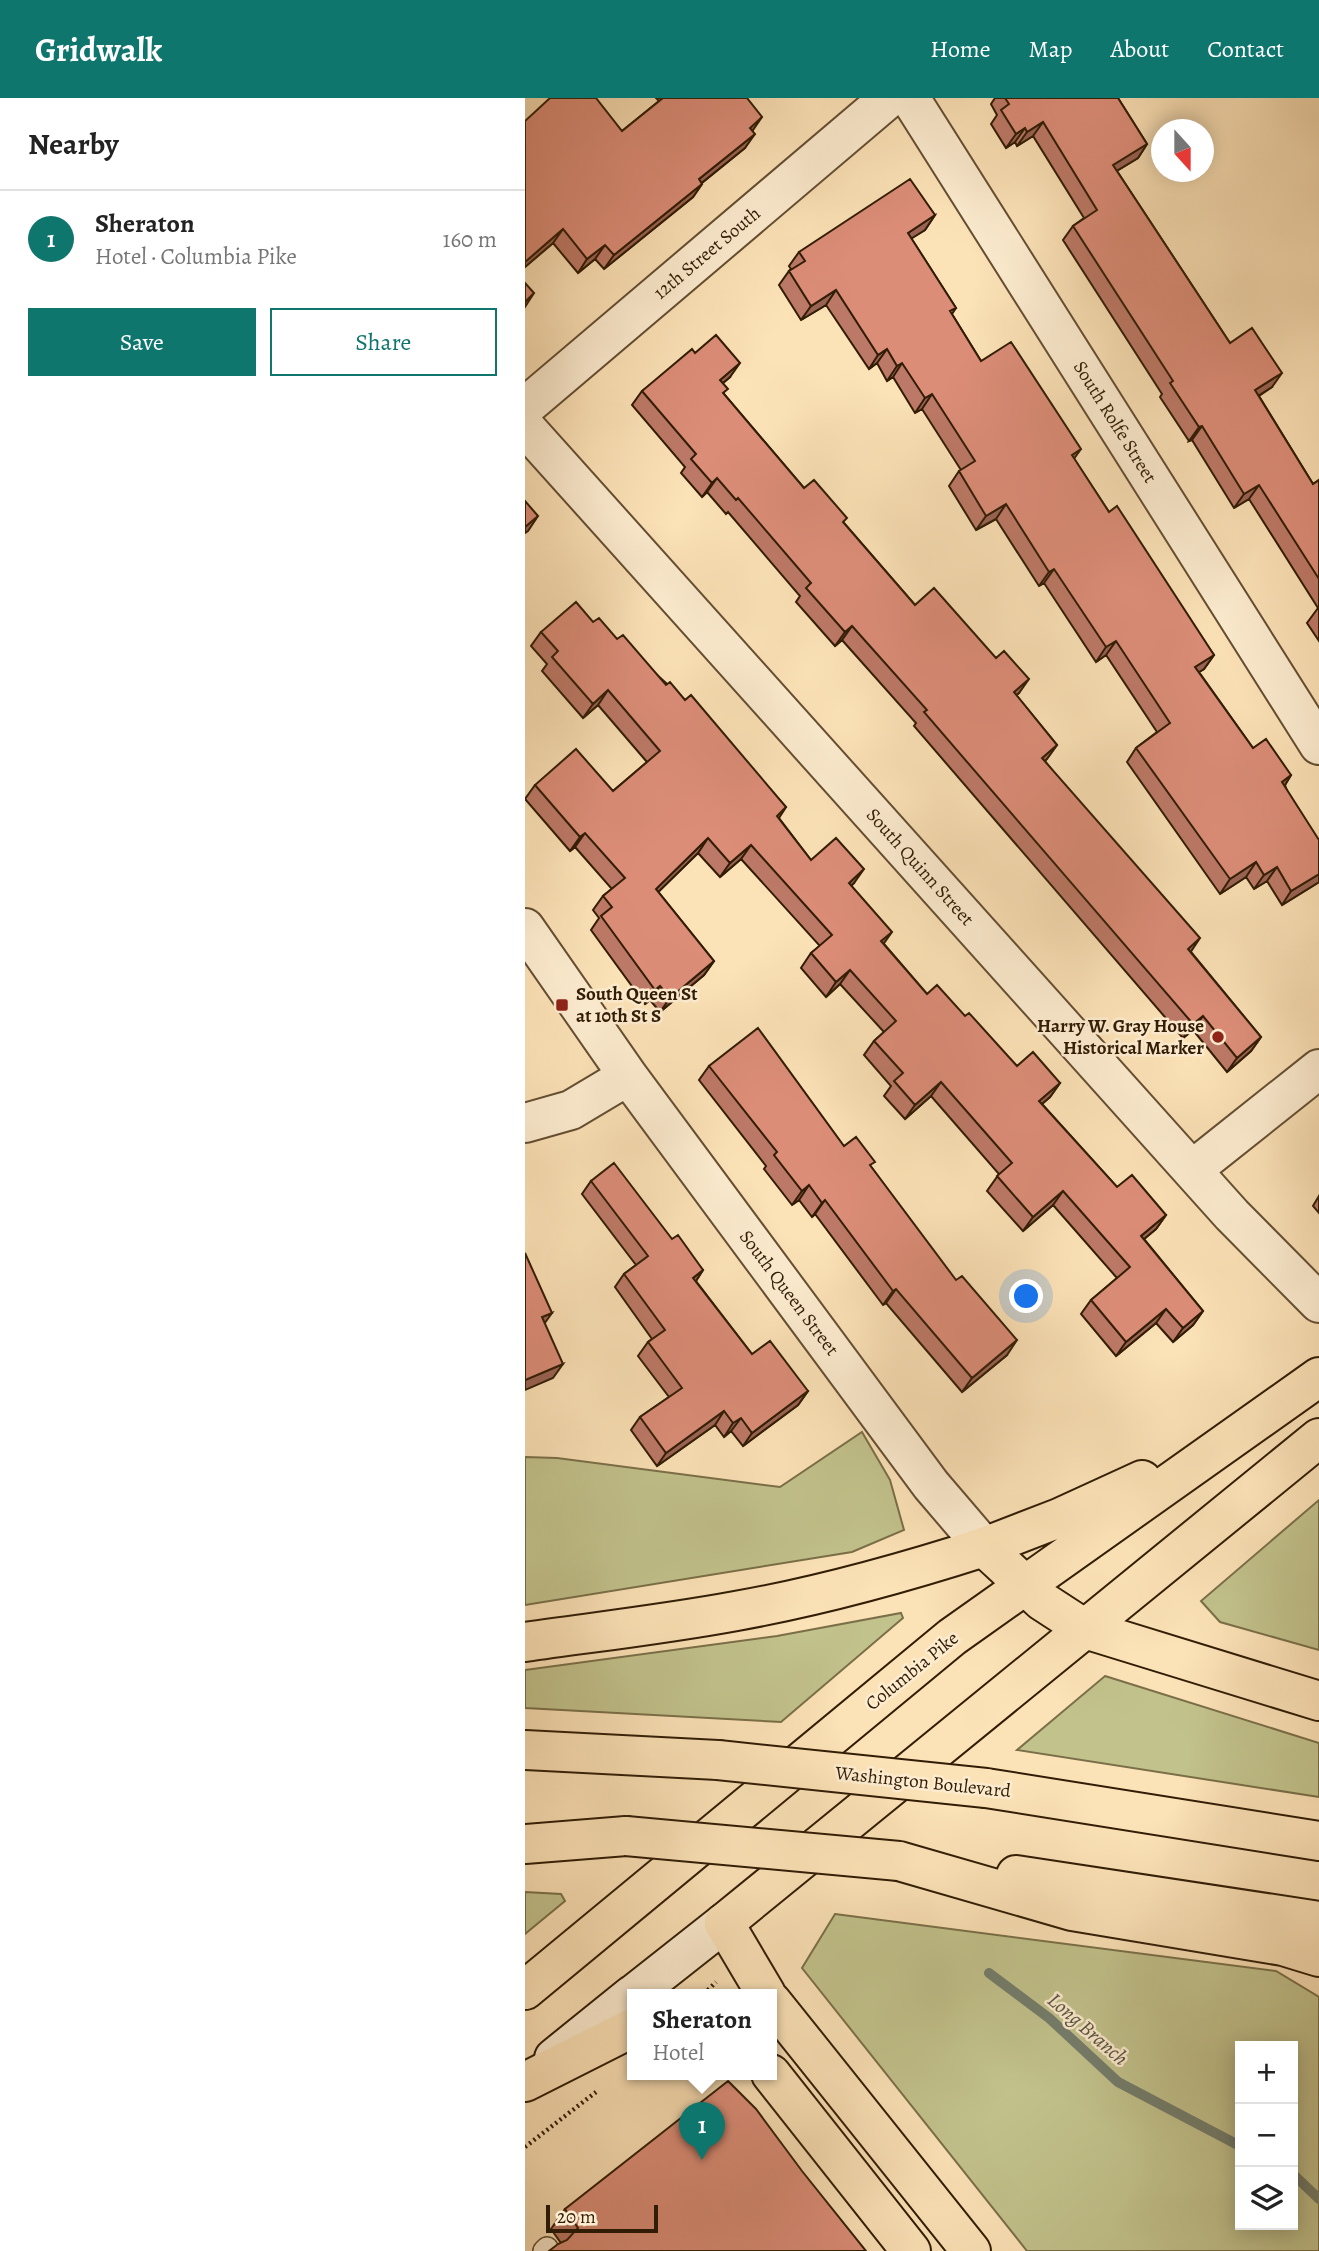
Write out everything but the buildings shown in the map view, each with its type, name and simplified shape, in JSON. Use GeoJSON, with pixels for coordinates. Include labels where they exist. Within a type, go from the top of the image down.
{"type":"FeatureCollection","features":[{"type":"Feature","properties":{"kind":"main road","name":"Columbia Pike"},"geometry":{"type":"LineString","coordinates":[[525,1990],[952,1637],[1319,1377]]}},
{"type":"Feature","properties":{"kind":"main road"},"geometry":{"type":"LineString","coordinates":[[525,1642],[676,1621],[792,1600],[848,1587],[984,1547],[1119,1491],[1260,1417]]}},
{"type":"Feature","properties":{"kind":"main road"},"geometry":{"type":"LineString","coordinates":[[763,1989],[724,1923],[1319,1438]]}},
{"type":"Feature","properties":{"kind":"main road","name":"South Queen Street"},"geometry":{"type":"LineString","coordinates":[[984,1547],[1023,1586],[1085,1629],[1319,1701]]}},
{"type":"Feature","properties":{"kind":"main road","name":"Washington Boulevard"},"geometry":{"type":"LineString","coordinates":[[525,1751],[717,1760],[986,1788],[1319,1841]]}},
{"type":"Feature","properties":{"kind":"main road"},"geometry":{"type":"LineString","coordinates":[[525,1830],[626,1836],[899,1861],[1055,1880],[1319,1922]]}},
{"type":"Feature","properties":{"kind":"main road"},"geometry":{"type":"LineString","coordinates":[[525,1844],[626,1836]]}},
{"type":"Feature","properties":{"kind":"main road"},"geometry":{"type":"LineString","coordinates":[[899,1861],[1072,1911],[1283,1946],[1319,1957]]}},
{"type":"Feature","properties":{"kind":"main road"},"geometry":{"type":"LineString","coordinates":[[777,2008],[971,2251]]}},
{"type":"Feature","properties":{"kind":"main road"},"geometry":{"type":"LineString","coordinates":[[525,2081],[627,2030]]}},
{"type":"Feature","properties":{"kind":"main road"},"geometry":{"type":"LineString","coordinates":[[776,2080],[911,2251]]}},
{"type":"Feature","properties":{"kind":"street","name":"12th Street South"},"geometry":{"type":"LineString","coordinates":[[525,407],[889,98]]}},
{"type":"Feature","properties":{"kind":"street","name":"South Rolfe Street"},"geometry":{"type":"LineString","coordinates":[[910,98],[1319,745]]}},
{"type":"Feature","properties":{"kind":"street","name":"South Quinn Street"},"geometry":{"type":"LineString","coordinates":[[525,428],[1232,1215],[1319,1303]]}},
{"type":"Feature","properties":{"kind":"street","name":"South Queen Street"},"geometry":{"type":"LineString","coordinates":[[525,928],[628,1076],[931,1485],[984,1547]]}},
{"type":"Feature","properties":{"kind":"street"},"geometry":{"type":"LineString","coordinates":[[1192,1170],[1319,1069]]}},
{"type":"Feature","properties":{"kind":"street"},"geometry":{"type":"LineString","coordinates":[[525,1123],[571,1110],[628,1076]]}},
{"type":"Feature","properties":{"kind":"street"},"geometry":{"type":"LineString","coordinates":[[639,1989],[724,1923]]}},
{"type":"Feature","properties":{"kind":"street"},"geometry":{"type":"LineString","coordinates":[[525,2081],[627,1999]]}},
{"type":"Feature","properties":{"kind":"path"},"geometry":{"type":"LineString","coordinates":[[710,1989],[719,1980]]}},
{"type":"Feature","properties":{"kind":"path"},"geometry":{"type":"LineString","coordinates":[[525,2147],[600,2089]]}},
{"type":"Feature","properties":{"kind":"green space"},"geometry":{"type":"Polygon","coordinates":[[[862,1432],[890,1480],[904,1530],[852,1552],[525,1605],[525,1457],[557,1458],[780,1487],[862,1432]]]}},
{"type":"Feature","properties":{"kind":"green space"},"geometry":{"type":"Polygon","coordinates":[[[1319,1500],[1319,1650],[1220,1622],[1201,1601],[1319,1500]]]}},
{"type":"Feature","properties":{"kind":"green space"},"geometry":{"type":"Polygon","coordinates":[[[901,1613],[903,1618],[781,1722],[525,1708],[525,1670],[777,1636],[901,1613]]]}},
{"type":"Feature","properties":{"kind":"green space"},"geometry":{"type":"Polygon","coordinates":[[[1105,1676],[1319,1743],[1319,1797],[1017,1750],[1105,1676]]]}},
{"type":"Feature","properties":{"kind":"green space"},"geometry":{"type":"Polygon","coordinates":[[[525,1892],[561,1894],[565,1901],[525,1934],[525,1892]]]}},
{"type":"Feature","properties":{"kind":"green space"},"geometry":{"type":"Polygon","coordinates":[[[835,1914],[1276,1971],[1319,1997],[1319,2251],[1027,2251],[802,1968],[835,1914]]]}},
{"type":"Feature","properties":{"kind":"waterway","name":"Long Branch"},"geometry":{"type":"LineString","coordinates":[[989,1973],[1049,2018],[1118,2082],[1235,2143]]}},
{"type":"Feature","properties":{"kind":"waterway","name":"Long Branch"},"geometry":{"type":"LineString","coordinates":[[1298,2179],[1319,2199]]}},
{"type":"Feature","properties":{"kind":"place","name":"South Queen St at 10th St S"},"geometry":{"type":"Point","coordinates":[562,1005]}},
{"type":"Feature","properties":{"kind":"place","name":"Harry W. Gray House Historical Marker"},"geometry":{"type":"Point","coordinates":[1218,1037]}},
{"type":"Feature","properties":{"kind":"place","name":"Sheraton"},"geometry":{"type":"Point","coordinates":[702,2160]}}]}
